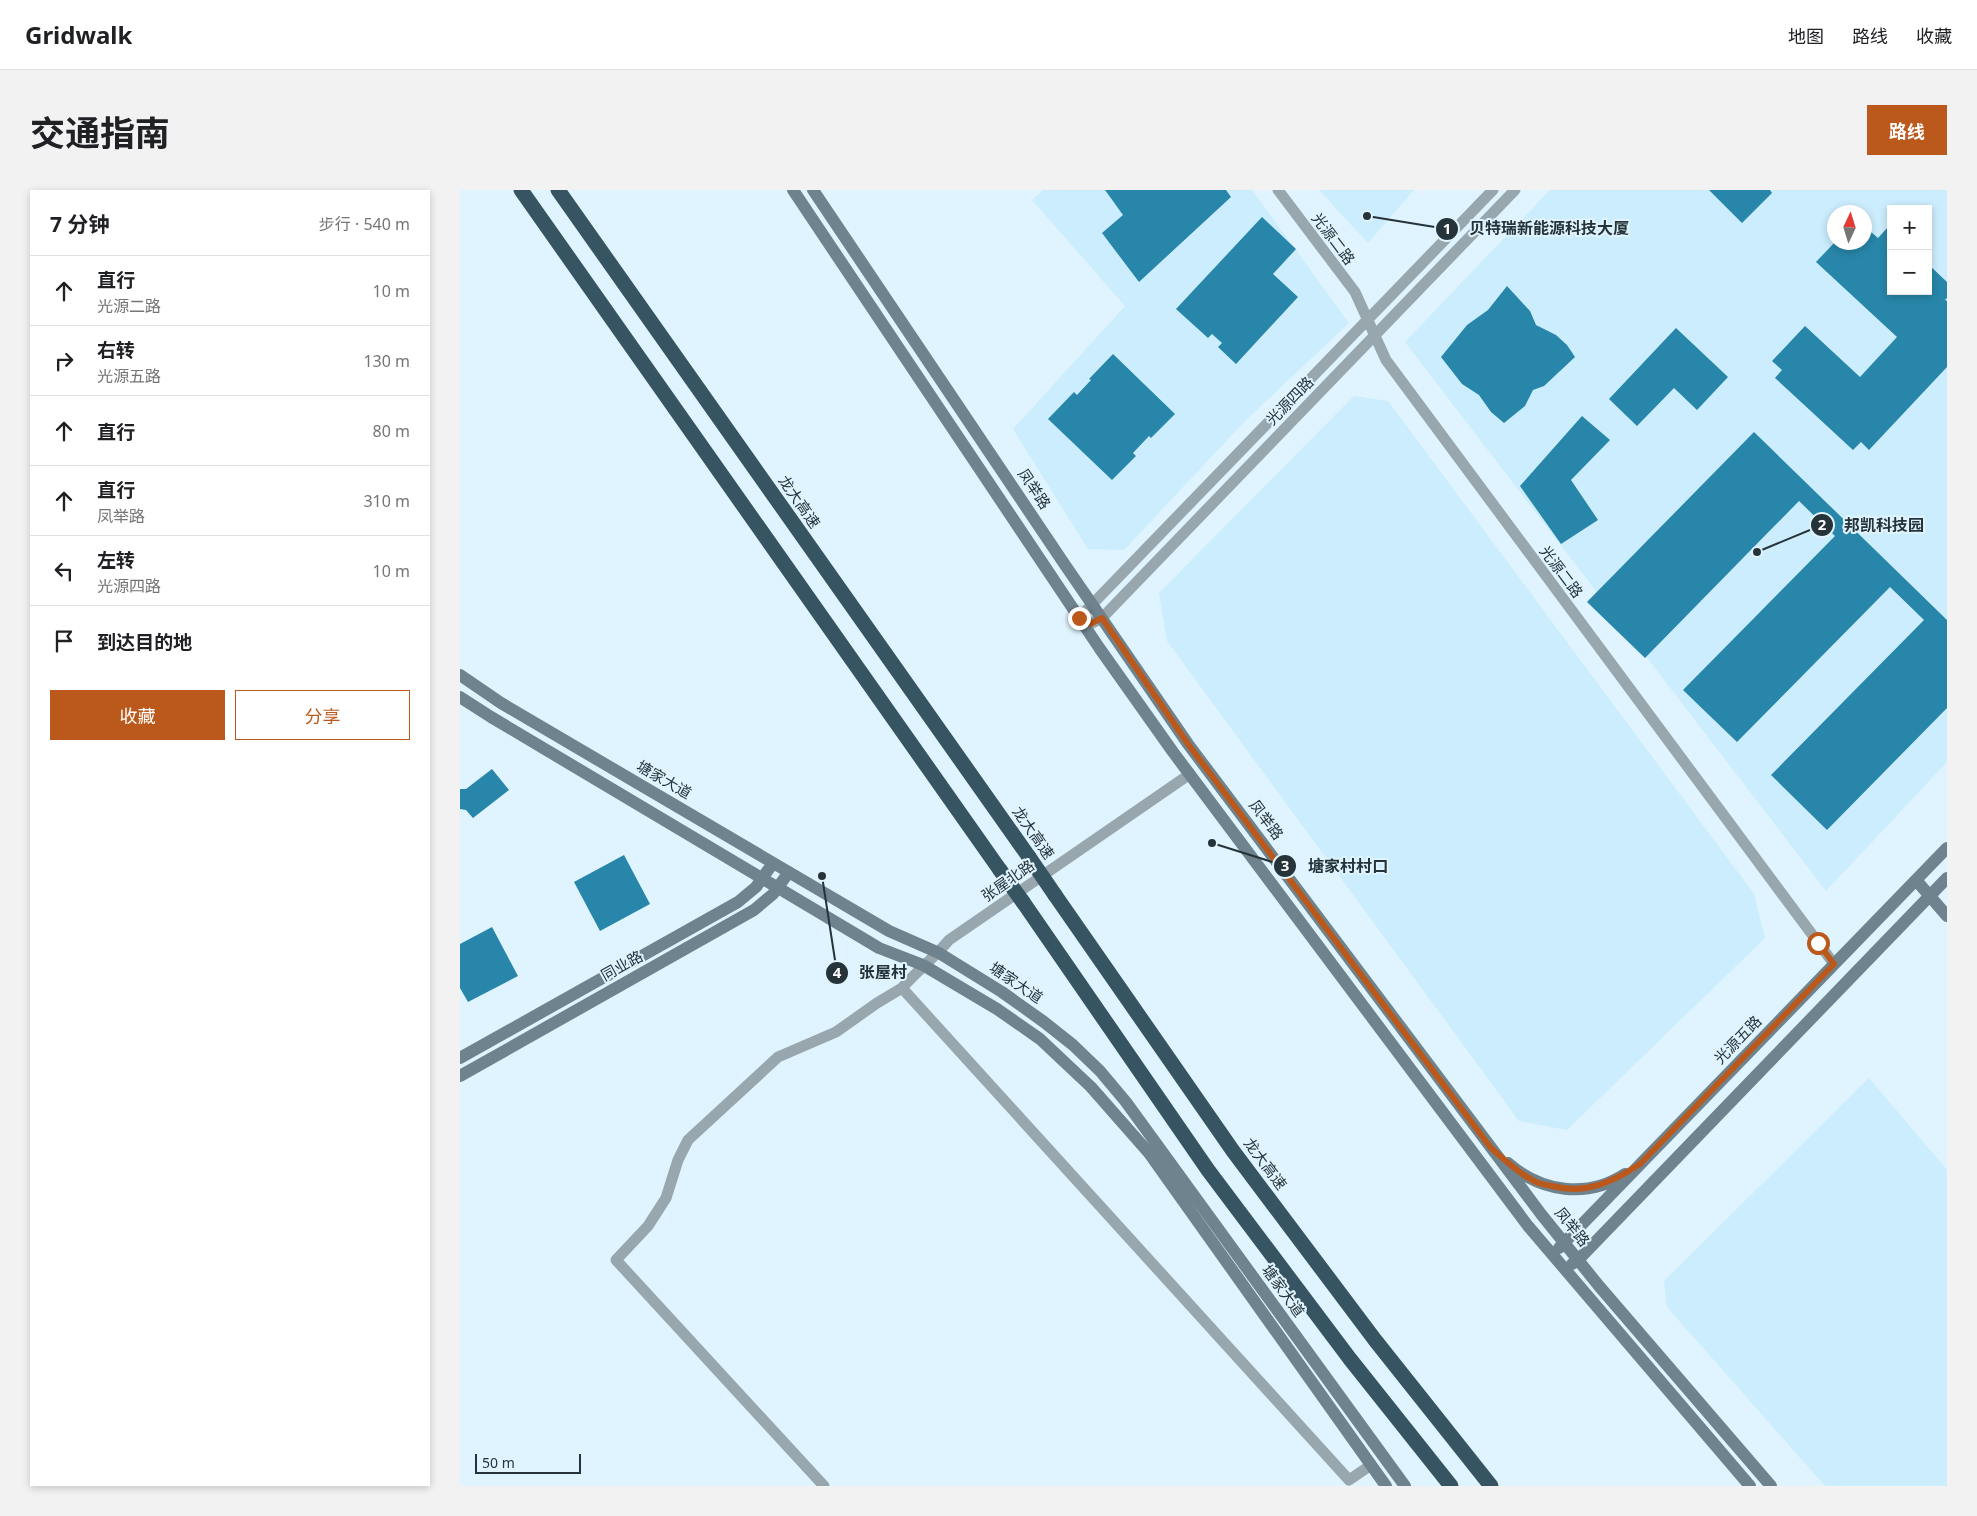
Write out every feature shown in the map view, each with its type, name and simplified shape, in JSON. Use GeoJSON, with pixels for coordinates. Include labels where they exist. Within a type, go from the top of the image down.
{"type":"FeatureCollection","features":[{"type":"Feature","properties":{"kind":"highway"},"geometry":{"type":"LineString","coordinates":[[521,190],[1023,902],[1208,1170],[1350,1359],[1451,1486]]}},
{"type":"Feature","properties":{"kind":"highway","name":"龙大高速"},"geometry":{"type":"LineString","coordinates":[[558,190],[1233,1150],[1375,1340],[1491,1486]]}},
{"type":"Feature","properties":{"kind":"street"},"geometry":{"type":"LineString","coordinates":[[793,190],[1081,621],[1190,774],[1528,1226],[1750,1486]]}},
{"type":"Feature","properties":{"kind":"street","name":"凤举路"},"geometry":{"type":"LineString","coordinates":[[813,190],[1188,744],[1491,1148],[1578,1260],[1771,1486]]}},
{"type":"Feature","properties":{"kind":"street","name":"光源二路"},"geometry":{"type":"LineString","coordinates":[[1278,190],[1355,292],[1386,360],[1834,964]]}},
{"type":"Feature","properties":{"kind":"street","name":"光源四路"},"geometry":{"type":"LineString","coordinates":[[1081,621],[1093,604],[1493,190]]}},
{"type":"Feature","properties":{"kind":"street","name":"光源四路"},"geometry":{"type":"LineString","coordinates":[[1102,618],[1515,190]]}},
{"type":"Feature","properties":{"kind":"street"},"geometry":{"type":"LineString","coordinates":[[1081,621],[1090,624],[1102,618]]}},
{"type":"Feature","properties":{"kind":"street","name":"塘家大道"},"geometry":{"type":"LineString","coordinates":[[460,675],[501,704],[772,863],[890,931],[939,953],[1002,992],[1073,1045],[1126,1102],[1405,1486]]}},
{"type":"Feature","properties":{"kind":"street","name":"塘家大道"},"geometry":{"type":"LineString","coordinates":[[460,697],[879,948],[923,965],[997,1009],[1040,1038],[1091,1087],[1149,1153],[1386,1486]]}},
{"type":"Feature","properties":{"kind":"street","name":"张屋北路"},"geometry":{"type":"LineString","coordinates":[[824,1486],[616,1260],[648,1226],[666,1198],[678,1160],[688,1140],[778,1058],[836,1032],[902,988],[923,965],[939,953],[949,940],[1190,774]]}},
{"type":"Feature","properties":{"kind":"street","name":"光源五路"},"geometry":{"type":"LineString","coordinates":[[1552,1254],[1947,848]]}},
{"type":"Feature","properties":{"kind":"street","name":"同业路"},"geometry":{"type":"LineString","coordinates":[[460,1058],[738,902],[749,894],[762,879],[772,863]]}},
{"type":"Feature","properties":{"kind":"street"},"geometry":{"type":"LineString","coordinates":[[1562,1266],[1578,1260],[1947,879],[1930,865]]}},
{"type":"Feature","properties":{"kind":"street","name":"同业路"},"geometry":{"type":"LineString","coordinates":[[460,1076],[747,915],[764,903],[789,872]]}},
{"type":"Feature","properties":{"kind":"street"},"geometry":{"type":"LineString","coordinates":[[1916,880],[1947,916]]}},
{"type":"Feature","properties":{"kind":"street"},"geometry":{"type":"LineString","coordinates":[[902,988],[1349,1480],[1370,1465]]}},
{"type":"Feature","properties":{"kind":"street"},"geometry":{"type":"LineString","coordinates":[[1491,1148],[1513,1167],[1535,1182],[1566,1190],[1594,1187],[1620,1177],[1640,1164]]}},
{"type":"Feature","properties":{"kind":"shaded area"},"geometry":{"type":"Polygon","coordinates":[[[1043,190],[1252,190],[1349,323],[1244,422],[1124,550],[1088,549],[1013,429],[1125,306],[1032,200],[1043,190]]]}},
{"type":"Feature","properties":{"kind":"shaded area"},"geometry":{"type":"Polygon","coordinates":[[[1319,190],[1414,190],[1368,243],[1319,190]]]}},
{"type":"Feature","properties":{"kind":"shaded area"},"geometry":{"type":"Polygon","coordinates":[[[1550,190],[1947,190],[1947,762],[1826,891],[1405,342],[1550,190]]]}},
{"type":"Feature","properties":{"kind":"shaded area"},"geometry":{"type":"Polygon","coordinates":[[[1354,396],[1388,401],[1754,894],[1765,938],[1567,1130],[1519,1121],[1167,641],[1159,593],[1354,396]]]}},
{"type":"Feature","properties":{"kind":"shaded area"},"geometry":{"type":"Polygon","coordinates":[[[1869,1078],[1947,1170],[1947,1486],[1825,1486],[1667,1307],[1664,1281],[1869,1078]]]}},
{"type":"Feature","properties":{"kind":"building"},"geometry":{"type":"Polygon","coordinates":[[[1105,190],[1226,190],[1231,197],[1139,282],[1102,233],[1123,215],[1105,190]]]}},
{"type":"Feature","properties":{"kind":"building"},"geometry":{"type":"Polygon","coordinates":[[[1709,190],[1770,190],[1772,193],[1742,223],[1709,190]]]}},
{"type":"Feature","properties":{"kind":"building"},"geometry":{"type":"Polygon","coordinates":[[[1262,217],[1296,249],[1273,274],[1298,297],[1236,364],[1218,347],[1222,343],[1212,334],[1208,338],[1176,309],[1262,217]]]}},
{"type":"Feature","properties":{"kind":"building"},"geometry":{"type":"Polygon","coordinates":[[[1887,228],[1887,295],[1932,295],[1932,268],[1947,282],[1947,298],[1945,300],[1947,301],[1947,367],[1869,450],[1861,442],[1853,450],[1775,378],[1782,370],[1772,361],[1805,326],[1860,377],[1897,337],[1816,262],[1827,250],[1872,250],[1872,233],[1878,238],[1887,228]]]}},
{"type":"Feature","properties":{"kind":"building"},"geometry":{"type":"Polygon","coordinates":[[[1507,286],[1530,311],[1536,325],[1556,335],[1567,345],[1575,357],[1544,386],[1533,390],[1525,406],[1504,423],[1491,412],[1479,395],[1462,384],[1441,357],[1467,325],[1488,310],[1507,286]]]}},
{"type":"Feature","properties":{"kind":"building"},"geometry":{"type":"Polygon","coordinates":[[[1676,328],[1728,377],[1697,410],[1674,388],[1637,426],[1609,399],[1676,328]]]}},
{"type":"Feature","properties":{"kind":"building"},"geometry":{"type":"Polygon","coordinates":[[[1113,354],[1175,414],[1151,438],[1149,436],[1133,453],[1136,456],[1112,480],[1048,419],[1074,392],[1077,395],[1091,380],[1089,379],[1113,354]]]}},
{"type":"Feature","properties":{"kind":"building"},"geometry":{"type":"Polygon","coordinates":[[[1582,416],[1610,440],[1571,480],[1598,520],[1561,544],[1520,486],[1582,416]]]}},
{"type":"Feature","properties":{"kind":"building"},"geometry":{"type":"Polygon","coordinates":[[[1754,432],[1947,620],[1947,708],[1827,830],[1771,775],[1924,620],[1890,587],[1737,742],[1683,690],[1835,536],[1799,501],[1645,658],[1587,602],[1754,432]]]}},
{"type":"Feature","properties":{"kind":"building"},"geometry":{"type":"Polygon","coordinates":[[[492,769],[509,790],[473,818],[466,810],[460,809],[460,789],[466,789],[492,769]]]}},
{"type":"Feature","properties":{"kind":"building"},"geometry":{"type":"Polygon","coordinates":[[[624,855],[650,904],[600,931],[574,882],[624,855]]]}},
{"type":"Feature","properties":{"kind":"building"},"geometry":{"type":"Polygon","coordinates":[[[492,927],[518,976],[468,1002],[460,988],[460,944],[492,927]]]}},
{"type":"Feature","properties":{"kind":"place","name":"贝特瑞新能源科技大厦"},"geometry":{"type":"Point","coordinates":[1367,216]}},
{"type":"Feature","properties":{"kind":"place","name":"邦凯科技园"},"geometry":{"type":"Point","coordinates":[1757,552]}},
{"type":"Feature","properties":{"kind":"place","name":"塘家村村口"},"geometry":{"type":"Point","coordinates":[1212,843]}},
{"type":"Feature","properties":{"kind":"place","name":"张屋村"},"geometry":{"type":"Point","coordinates":[822,876]}},
{"type":"Feature","properties":{"kind":"route"},"geometry":{"type":"LineString","coordinates":[[1079,618],[1082,623],[1090,624],[1102,618],[1188,744],[1491,1148],[1513,1167],[1535,1182],[1566,1190],[1594,1187],[1620,1177],[1640,1164],[1834,964],[1818,943]]}}]}
